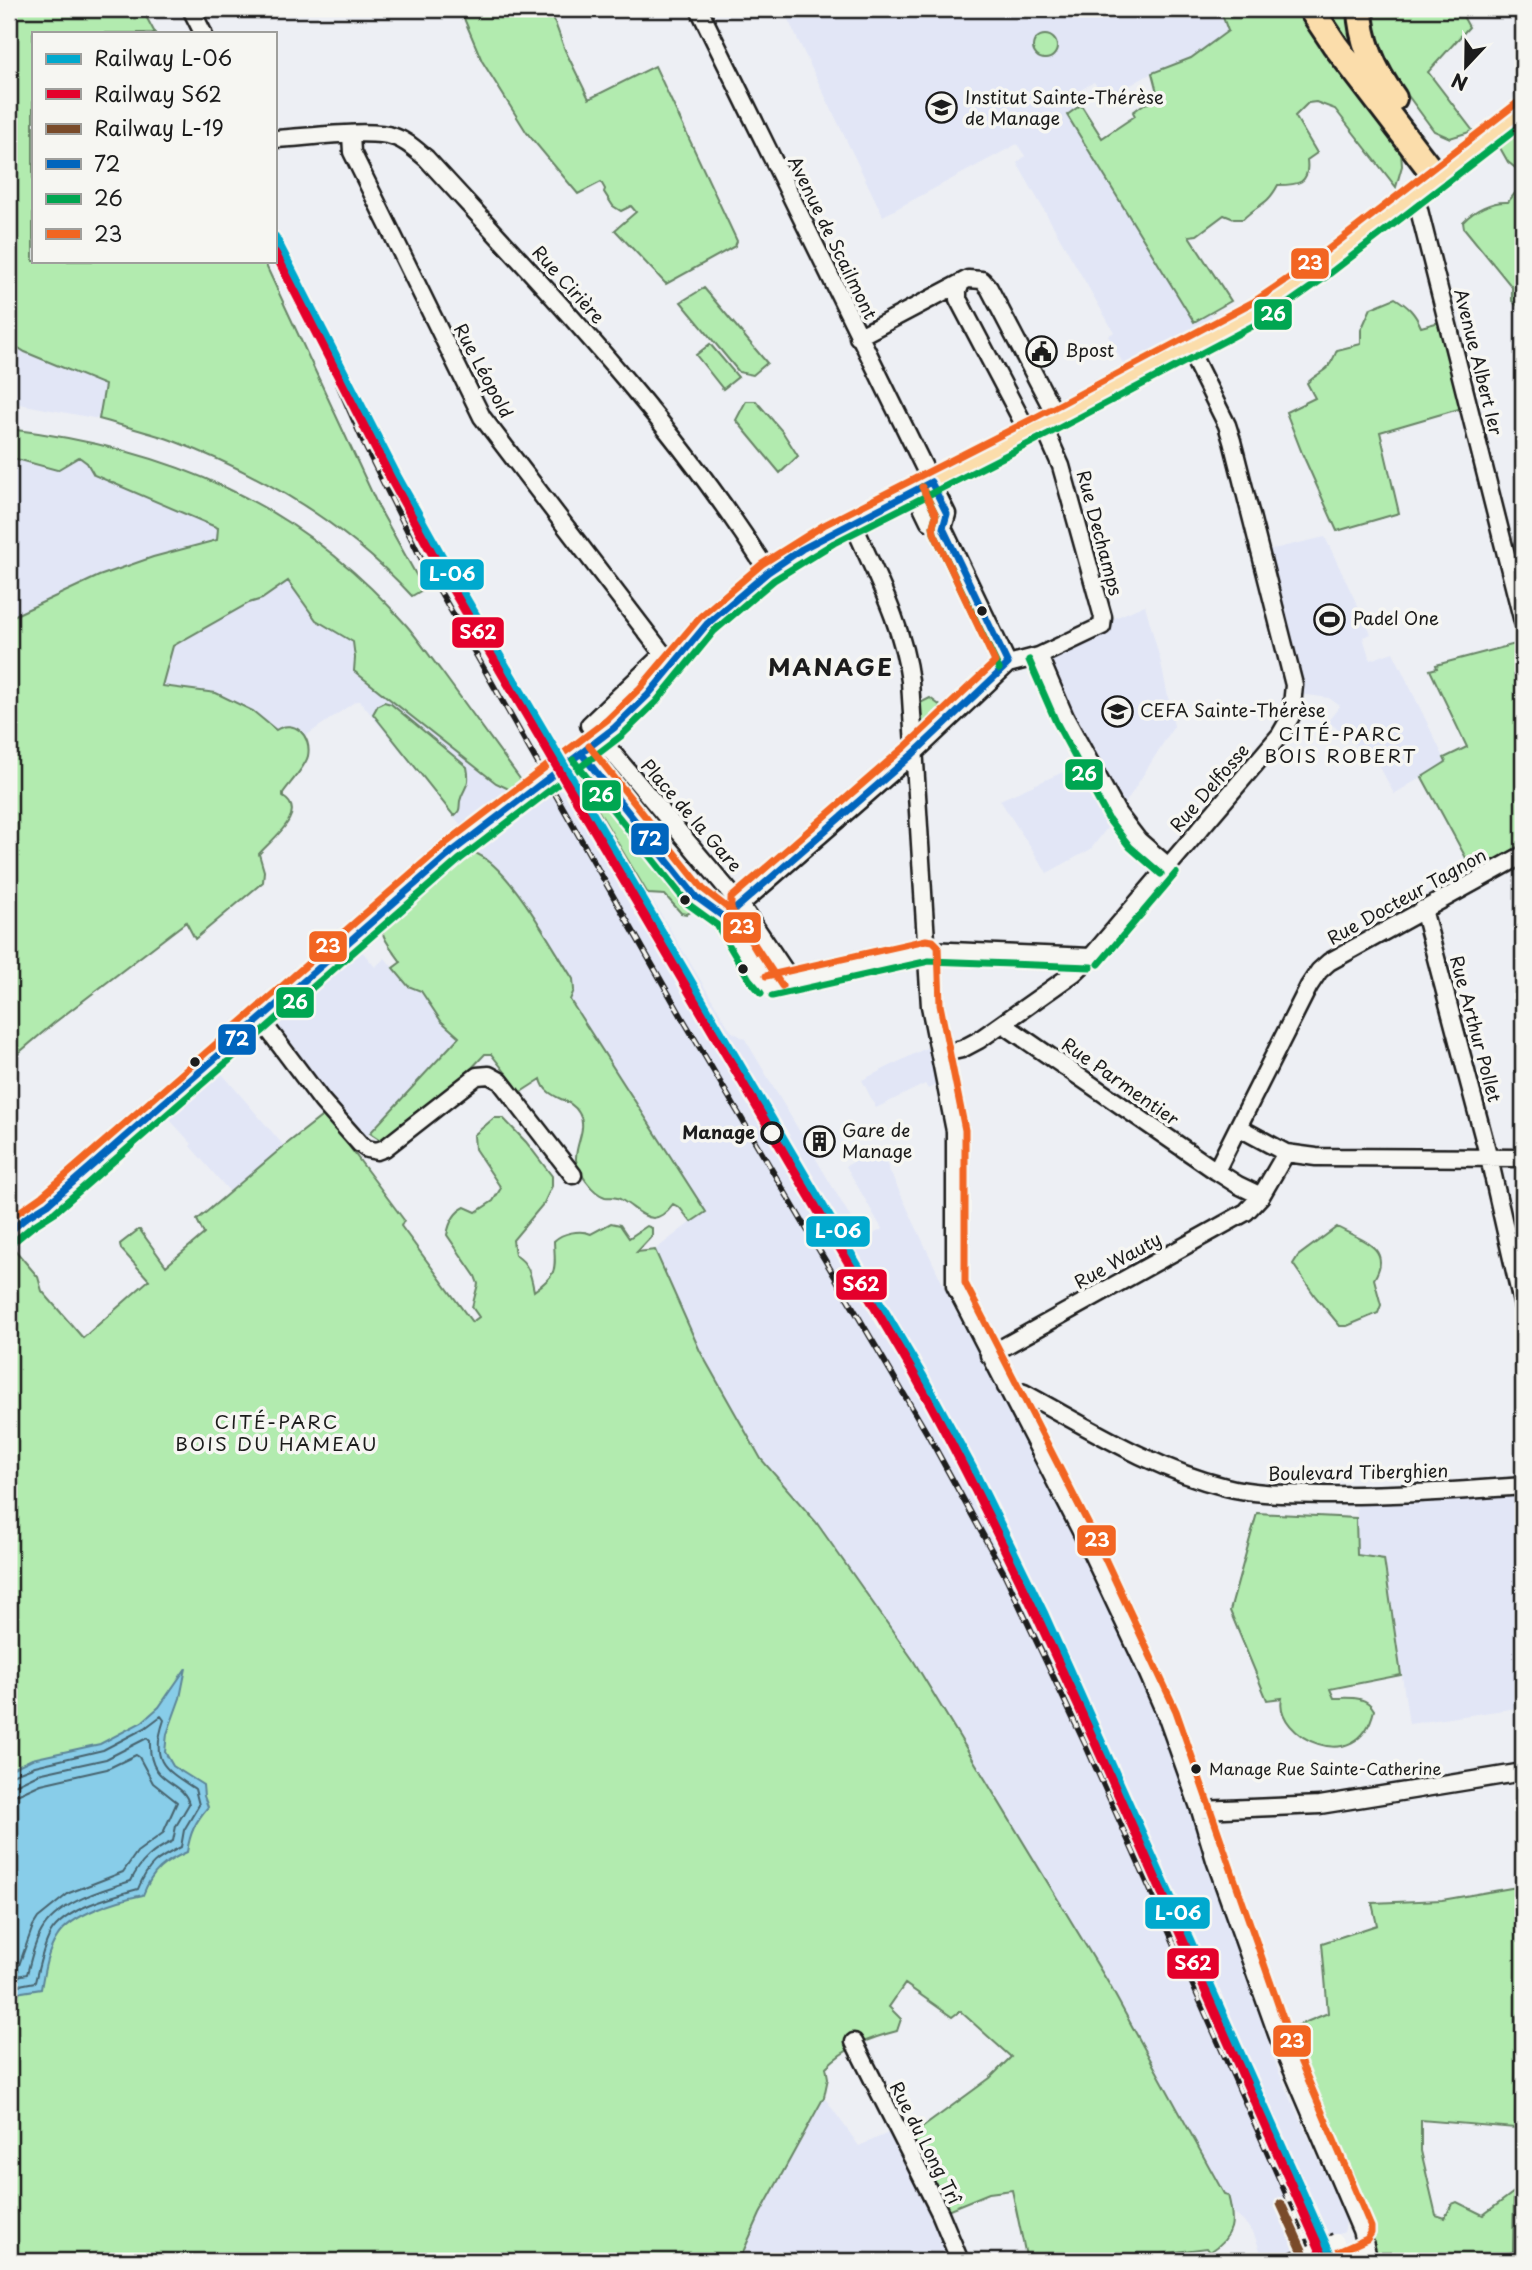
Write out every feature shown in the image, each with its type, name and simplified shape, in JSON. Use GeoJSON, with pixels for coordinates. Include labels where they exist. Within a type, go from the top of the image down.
{"type":"FeatureCollection","features":[{"type":"Feature","properties":{"kind":"highway"},"geometry":{"type":"LineString","coordinates":[[1311,9],[1335,45],[1442,173]]}},
{"type":"Feature","properties":{"kind":"highway"},"geometry":{"type":"LineString","coordinates":[[1360,9],[1362,34],[1379,75],[1442,173]]}},
{"type":"Feature","properties":{"kind":"main road"},"geometry":{"type":"LineString","coordinates":[[9,1245],[31,1226],[48,1204],[453,851],[614,728],[648,695],[672,655],[768,572],[802,549],[1260,310],[1314,273],[1523,111]]}},
{"type":"Feature","properties":{"kind":"main road"},"geometry":{"type":"LineString","coordinates":[[9,1232],[36,1210],[48,1204]]}},
{"type":"Feature","properties":{"kind":"street"},"geometry":{"type":"LineString","coordinates":[[191,9],[202,32]]}},
{"type":"Feature","properties":{"kind":"street","name":"Avenue de Scailmont"},"geometry":{"type":"LineString","coordinates":[[699,9],[858,337],[923,486],[947,514],[943,528],[1008,664]]}},
{"type":"Feature","properties":{"kind":"street","name":"Rue Cirière"},"geometry":{"type":"LineString","coordinates":[[276,139],[377,133],[410,145],[426,158],[610,359],[734,517],[768,572]]}},
{"type":"Feature","properties":{"kind":"street","name":"Rue Léopold"},"geometry":{"type":"LineString","coordinates":[[351,135],[352,152],[482,417],[672,655]]}},
{"type":"Feature","properties":{"kind":"street","name":"Avenue Albert Ier"},"geometry":{"type":"LineString","coordinates":[[1415,194],[1523,622]]}},
{"type":"Feature","properties":{"kind":"street"},"geometry":{"type":"LineString","coordinates":[[858,337],[963,282],[978,278],[989,288],[1043,425]]}},
{"type":"Feature","properties":{"kind":"street"},"geometry":{"type":"LineString","coordinates":[[963,282],[958,291],[958,299],[1043,425]]}},
{"type":"Feature","properties":{"kind":"street","name":"Rue Delfosse"},"geometry":{"type":"LineString","coordinates":[[1091,957],[1280,735],[1291,716],[1294,685],[1232,441],[1227,425],[1188,348]]}},
{"type":"Feature","properties":{"kind":"street","name":"Rue Dechamps"},"geometry":{"type":"LineString","coordinates":[[1008,664],[1040,656],[1097,629],[1103,623],[1061,466],[1043,425]]}},
{"type":"Feature","properties":{"kind":"street"},"geometry":{"type":"LineString","coordinates":[[853,523],[893,615],[906,653],[910,681],[930,1006],[956,1131],[955,1286],[1085,1539],[1166,1715],[1277,2034],[1361,2230],[1369,2261]]}},
{"type":"Feature","properties":{"kind":"street","name":"Place de la Gare"},"geometry":{"type":"LineString","coordinates":[[672,655],[589,725],[740,904],[791,980]]}},
{"type":"Feature","properties":{"kind":"street"},"geometry":{"type":"LineString","coordinates":[[1040,656],[1065,717],[1118,814],[1138,840],[1168,866]]}},
{"type":"Feature","properties":{"kind":"street"},"geometry":{"type":"LineString","coordinates":[[725,918],[914,754],[1008,664]]}},
{"type":"Feature","properties":{"kind":"street"},"geometry":{"type":"LineString","coordinates":[[581,753],[696,897],[725,918],[758,974],[769,986],[928,950],[1091,957]]}},
{"type":"Feature","properties":{"kind":"street","name":"Rue Docteur Tagnon"},"geometry":{"type":"LineString","coordinates":[[1238,1127],[1319,971],[1329,962],[1523,855]]}},
{"type":"Feature","properties":{"kind":"street","name":"Rue Arthur Pollet"},"geometry":{"type":"LineString","coordinates":[[1423,909],[1489,1158],[1523,1307]]}},
{"type":"Feature","properties":{"kind":"street"},"geometry":{"type":"LineString","coordinates":[[940,1054],[962,1048],[1003,1024],[1074,973],[1091,957]]}},
{"type":"Feature","properties":{"kind":"street"},"geometry":{"type":"LineString","coordinates":[[261,1020],[322,1101],[367,1149],[377,1151],[385,1148],[477,1076],[489,1075],[500,1081],[573,1175]]}},
{"type":"Feature","properties":{"kind":"street","name":"Rue Parmentier"},"geometry":{"type":"LineString","coordinates":[[1003,1024],[1216,1171],[1261,1196]]}},
{"type":"Feature","properties":{"kind":"street"},"geometry":{"type":"LineString","coordinates":[[1216,1171],[1238,1127],[1286,1153],[1316,1157],[1523,1158]]}},
{"type":"Feature","properties":{"kind":"street"},"geometry":{"type":"LineString","coordinates":[[1261,1196],[1286,1153]]}},
{"type":"Feature","properties":{"kind":"street","name":"Rue Wauty"},"geometry":{"type":"LineString","coordinates":[[989,1355],[1247,1212],[1261,1196]]}},
{"type":"Feature","properties":{"kind":"street","name":"Boulevard Tiberghien"},"geometry":{"type":"LineString","coordinates":[[1006,1387],[1024,1393],[1151,1462],[1228,1488],[1278,1494],[1365,1495],[1523,1486]]}},
{"type":"Feature","properties":{"kind":"street"},"geometry":{"type":"LineString","coordinates":[[1200,1810],[1320,1805],[1523,1772]]}},
{"type":"Feature","properties":{"kind":"street","name":"Rue du Long Trî"},"geometry":{"type":"LineString","coordinates":[[854,2042],[940,2213],[960,2261]]}},
{"type":"Feature","properties":{"kind":"street"},"geometry":{"type":"LineString","coordinates":[[1293,2261],[1361,2230]]}},
{"type":"Feature","properties":{"kind":"shaded area","name":"Institut Sainte-Thérèse de Manage"},"geometry":{"type":"Polygon","coordinates":[[[783,9],[1220,9],[1229,31],[1191,58],[1152,73],[1113,95],[1103,95],[1094,82],[1074,94],[1221,331],[1131,378],[1108,336],[1114,332],[1017,163],[1025,156],[1017,144],[883,216],[783,9]]]}},
{"type":"Feature","properties":{"kind":"shaded area"},"geometry":{"type":"Polygon","coordinates":[[[9,342],[25,352],[105,385],[99,419],[9,402],[9,342]]]}},
{"type":"Feature","properties":{"kind":"shaded area"},"geometry":{"type":"Polygon","coordinates":[[[9,457],[57,470],[79,457],[87,463],[94,475],[218,527],[217,540],[153,557],[99,576],[9,618],[9,457]]]}},
{"type":"Feature","properties":{"kind":"shaded area"},"geometry":{"type":"Polygon","coordinates":[[[1325,537],[1371,634],[1363,637],[1370,660],[1393,652],[1446,762],[1394,794],[1379,765],[1328,721],[1340,706],[1329,698],[1294,696],[1260,552],[1325,537]]]}},
{"type":"Feature","properties":{"kind":"shaded area"},"geometry":{"type":"Polygon","coordinates":[[[288,580],[316,620],[353,642],[355,658],[468,761],[495,783],[513,793],[465,830],[360,701],[356,701],[304,737],[302,732],[276,730],[253,711],[162,687],[173,646],[249,603],[262,599],[288,580]]]}},
{"type":"Feature","properties":{"kind":"shaded area","name":"CEFA Sainte-Thérèse"},"geometry":{"type":"Polygon","coordinates":[[[1145,605],[1174,726],[1123,807],[1091,849],[1047,873],[1000,800],[1088,761],[1039,656],[1145,605]]]}},
{"type":"Feature","properties":{"kind":"shaded area"},"geometry":{"type":"Polygon","coordinates":[[[576,773],[731,1031],[745,1039],[864,1240],[882,1229],[846,1166],[879,1148],[955,1310],[1094,1576],[1160,1722],[1193,1811],[1278,2070],[1342,2212],[1346,2222],[1344,2232],[1278,2261],[1264,2261],[1255,2237],[1232,2211],[1228,2195],[1224,2194],[1109,1984],[913,1660],[816,1522],[761,1459],[700,1351],[655,1250],[706,1213],[570,1000],[574,990],[472,852],[576,773]]]}},
{"type":"Feature","properties":{"kind":"shaded area"},"geometry":{"type":"Polygon","coordinates":[[[357,945],[375,967],[385,958],[408,986],[421,991],[441,1021],[459,1037],[363,1141],[274,1030],[272,1020],[357,945]]]}},
{"type":"Feature","properties":{"kind":"shaded area"},"geometry":{"type":"Polygon","coordinates":[[[928,1047],[936,1085],[928,1089],[925,1084],[876,1108],[862,1080],[928,1047]]]}},
{"type":"Feature","properties":{"kind":"shaded area"},"geometry":{"type":"Polygon","coordinates":[[[212,1062],[284,1146],[230,1192],[159,1108],[212,1062]]]}},
{"type":"Feature","properties":{"kind":"shaded area"},"geometry":{"type":"Polygon","coordinates":[[[1523,1486],[1523,1745],[1517,1708],[1409,1724],[1385,1559],[1356,1555],[1357,1495],[1523,1486]]]}},
{"type":"Feature","properties":{"kind":"shaded area"},"geometry":{"type":"Polygon","coordinates":[[[824,2097],[859,2146],[893,2131],[954,2261],[739,2261],[760,2214],[824,2097]]]}},
{"type":"Feature","properties":{"kind":"green space"},"geometry":{"type":"Polygon","coordinates":[[[9,9],[142,9],[154,32],[32,32],[32,262],[264,262],[379,508],[424,589],[412,596],[360,546],[331,524],[238,469],[171,440],[99,419],[105,385],[25,352],[9,342],[9,9]]]}},
{"type":"Feature","properties":{"kind":"green space"},"geometry":{"type":"Polygon","coordinates":[[[460,9],[550,9],[565,50],[589,99],[655,66],[737,241],[735,246],[666,284],[615,230],[636,212],[631,206],[621,211],[613,206],[601,182],[578,194],[527,133],[482,61],[460,9]]]}},
{"type":"Feature","properties":{"kind":"green space"},"geometry":{"type":"Polygon","coordinates":[[[1220,9],[1297,9],[1401,151],[1402,166],[1396,187],[1335,109],[1316,102],[1308,103],[1295,116],[1317,153],[1307,160],[1307,174],[1301,182],[1278,185],[1266,201],[1243,219],[1224,215],[1197,235],[1189,236],[1231,301],[1194,322],[1067,115],[1081,105],[1102,138],[1135,116],[1133,112],[1144,104],[1156,101],[1158,96],[1152,73],[1191,58],[1228,31],[1220,9]]]}},
{"type":"Feature","properties":{"kind":"green space"},"geometry":{"type":"Polygon","coordinates":[[[1317,9],[1353,9],[1366,65],[1317,9]]]}},
{"type":"Feature","properties":{"kind":"green space"},"geometry":{"type":"Polygon","coordinates":[[[1371,9],[1459,9],[1469,27],[1428,72],[1473,131],[1450,138],[1434,131],[1387,67],[1376,40],[1371,9]]]}},
{"type":"Feature","properties":{"kind":"green space"},"geometry":{"type":"Polygon","coordinates":[[[1045,35],[1053,39],[1057,47],[1053,55],[1045,59],[1037,55],[1033,47],[1037,39],[1045,35]]]}},
{"type":"Feature","properties":{"kind":"green space"},"geometry":{"type":"Polygon","coordinates":[[[1523,126],[1523,174],[1508,162],[1499,146],[1523,126]]]}},
{"type":"Feature","properties":{"kind":"green space"},"geometry":{"type":"Polygon","coordinates":[[[1523,183],[1523,310],[1512,301],[1512,287],[1464,228],[1463,222],[1484,207],[1508,202],[1523,183]]]}},
{"type":"Feature","properties":{"kind":"green space"},"geometry":{"type":"Polygon","coordinates":[[[704,288],[767,363],[753,375],[739,372],[681,302],[704,288]]]}},
{"type":"Feature","properties":{"kind":"green space"},"geometry":{"type":"Polygon","coordinates":[[[1395,298],[1411,310],[1421,327],[1447,320],[1469,406],[1380,432],[1399,513],[1337,531],[1286,412],[1315,398],[1307,383],[1327,367],[1337,350],[1361,344],[1361,330],[1371,308],[1395,298]]]}},
{"type":"Feature","properties":{"kind":"green space"},"geometry":{"type":"Polygon","coordinates":[[[710,344],[738,377],[723,389],[696,355],[710,344]]]}},
{"type":"Feature","properties":{"kind":"green space"},"geometry":{"type":"Polygon","coordinates":[[[746,401],[756,401],[782,431],[798,456],[780,473],[736,420],[746,401]]]}},
{"type":"Feature","properties":{"kind":"green space"},"geometry":{"type":"Polygon","coordinates":[[[9,429],[123,450],[177,467],[228,489],[276,515],[322,546],[366,583],[407,626],[523,783],[513,791],[496,783],[354,671],[353,642],[316,620],[288,581],[262,599],[249,603],[173,646],[162,686],[216,693],[253,711],[276,730],[289,726],[304,736],[309,749],[307,760],[283,793],[292,810],[290,818],[279,834],[259,854],[264,871],[263,882],[195,939],[186,922],[9,1061],[9,618],[99,576],[153,557],[217,540],[218,528],[94,475],[87,463],[79,457],[57,470],[9,457],[9,429]]]}},
{"type":"Feature","properties":{"kind":"green space"},"geometry":{"type":"Polygon","coordinates":[[[1523,642],[1523,855],[1478,880],[1422,777],[1446,762],[1444,758],[1467,747],[1430,670],[1437,668],[1436,665],[1523,642]]]}},
{"type":"Feature","properties":{"kind":"green space"},"geometry":{"type":"Polygon","coordinates":[[[930,698],[946,710],[930,728],[921,725],[920,703],[930,698]]]}},
{"type":"Feature","properties":{"kind":"green space"},"geometry":{"type":"Polygon","coordinates":[[[384,702],[391,704],[467,767],[468,783],[460,801],[459,811],[454,816],[373,714],[378,705],[384,702]]]}},
{"type":"Feature","properties":{"kind":"green space"},"geometry":{"type":"Polygon","coordinates":[[[582,770],[643,842],[693,908],[691,912],[681,913],[665,895],[648,894],[576,773],[582,770]]]}},
{"type":"Feature","properties":{"kind":"green space"},"geometry":{"type":"Polygon","coordinates":[[[472,852],[486,859],[514,888],[573,979],[574,990],[570,1000],[706,1212],[691,1222],[680,1208],[673,1204],[659,1217],[653,1218],[640,1213],[620,1199],[605,1197],[595,1191],[577,1165],[576,1154],[582,1130],[579,1113],[570,1104],[548,1091],[541,1079],[513,1097],[507,1089],[515,1085],[491,1054],[485,1054],[467,1073],[470,1081],[388,1145],[370,1133],[459,1037],[441,1021],[421,991],[408,986],[393,968],[401,962],[382,932],[387,909],[472,852]]]}},
{"type":"Feature","properties":{"kind":"green space"},"geometry":{"type":"Polygon","coordinates":[[[325,1114],[404,1220],[401,1226],[472,1322],[479,1317],[472,1307],[478,1284],[447,1235],[458,1212],[465,1207],[476,1212],[493,1201],[501,1188],[475,1149],[474,1135],[494,1118],[503,1118],[552,1176],[552,1186],[544,1203],[513,1240],[515,1255],[526,1266],[534,1291],[552,1275],[555,1264],[554,1241],[562,1236],[577,1232],[591,1234],[611,1223],[620,1225],[629,1238],[647,1226],[652,1228],[652,1236],[637,1252],[655,1250],[700,1351],[761,1459],[816,1522],[913,1660],[1109,1984],[1224,2194],[1228,2195],[1232,2213],[1231,2228],[1218,2246],[1210,2252],[1207,2248],[1144,2256],[1135,2261],[1027,2261],[1012,2190],[989,2193],[940,2213],[904,2141],[990,2078],[1011,2057],[960,2011],[952,2017],[905,1984],[889,2007],[901,2019],[897,2031],[859,2044],[826,2067],[828,2078],[824,2097],[760,2214],[739,2261],[9,2261],[9,1245],[38,1277],[42,1291],[83,1338],[149,1280],[121,1249],[120,1244],[140,1230],[166,1266],[204,1234],[197,1220],[325,1114]]]}},
{"type":"Feature","properties":{"kind":"green space"},"geometry":{"type":"Polygon","coordinates":[[[1337,1227],[1372,1246],[1380,1259],[1374,1279],[1381,1305],[1378,1313],[1347,1326],[1340,1326],[1293,1264],[1298,1256],[1337,1227]]]}},
{"type":"Feature","properties":{"kind":"green space"},"geometry":{"type":"Polygon","coordinates":[[[1257,1513],[1356,1518],[1357,1555],[1384,1559],[1401,1675],[1330,1689],[1334,1698],[1362,1700],[1374,1710],[1365,1731],[1352,1743],[1335,1747],[1319,1744],[1303,1737],[1290,1726],[1283,1712],[1282,1698],[1267,1700],[1230,1611],[1257,1513]]]}},
{"type":"Feature","properties":{"kind":"green space"},"geometry":{"type":"Polygon","coordinates":[[[1523,1886],[1523,2006],[1517,2017],[1515,2128],[1421,2120],[1421,2151],[1436,2215],[1445,2218],[1452,2204],[1457,2202],[1483,2215],[1514,2192],[1513,2252],[1480,2261],[1369,2261],[1277,2034],[1328,2013],[1322,1943],[1377,1925],[1372,1903],[1442,1900],[1523,1886]]]}},
{"type":"Feature","properties":{"kind":"water"},"geometry":{"type":"Polygon","coordinates":[[[186,1668],[180,1698],[167,1734],[165,1752],[173,1766],[203,1785],[208,1807],[194,1828],[187,1852],[160,1868],[143,1895],[108,1904],[73,1921],[54,1943],[46,1962],[41,1989],[9,1994],[9,1770],[32,1759],[100,1744],[142,1722],[159,1707],[186,1668]]]}},
{"type":"Feature","properties":{"kind":"railway"},"geometry":{"type":"LineString","coordinates":[[276,244],[367,450],[420,556],[683,1019],[928,1435],[1005,1575],[1087,1748],[1316,2261]]}},
{"type":"Feature","properties":{"kind":"rail line","name":"L-06"},"geometry":{"type":"LineString","coordinates":[[276,239],[398,478],[451,573],[922,1375],[973,1469],[1044,1614],[1333,2261]]}},
{"type":"Feature","properties":{"kind":"rail line","name":"S62"},"geometry":{"type":"LineString","coordinates":[[276,255],[392,481],[444,575],[946,1433],[1059,1663],[1325,2261]]}},
{"type":"Feature","properties":{"kind":"rail line","name":"L-19"},"geometry":{"type":"LineString","coordinates":[[1281,2204],[1307,2261]]}},
{"type":"Feature","properties":{"kind":"transit line","name":"23"},"geometry":{"type":"LineString","coordinates":[[9,1219],[42,1196],[446,843],[607,720],[640,688],[700,617],[762,564],[824,525],[1255,301],[1308,265],[1517,103]]}},
{"type":"Feature","properties":{"kind":"transit line","name":"26"},"geometry":{"type":"LineString","coordinates":[[16,1240],[55,1212],[460,859],[621,736],[656,702],[714,631],[774,580],[834,543],[1266,319],[1320,281],[1523,124]]}},
{"type":"Feature","properties":{"kind":"transit line","name":"72"},"geometry":{"type":"LineString","coordinates":[[931,482],[947,514],[943,528],[1008,664]]}},
{"type":"Feature","properties":{"kind":"transit line","name":"72"},"geometry":{"type":"LineString","coordinates":[[9,1232],[48,1204],[453,851],[614,728],[648,695],[707,624],[768,572],[802,549],[931,482]]}},
{"type":"Feature","properties":{"kind":"transit line","name":"26"},"geometry":{"type":"LineString","coordinates":[[922,487],[936,515],[934,533],[999,669]]}},
{"type":"Feature","properties":{"kind":"transit line","name":"23"},"geometry":{"type":"LineString","coordinates":[[782,986],[731,909],[731,898],[906,746],[995,662],[934,533],[936,515],[922,487]]}},
{"type":"Feature","properties":{"kind":"transit line","name":"26"},"geometry":{"type":"LineString","coordinates":[[1029,660],[1056,722],[1109,820],[1130,847],[1161,874]]}},
{"type":"Feature","properties":{"kind":"transit line","name":"72"},"geometry":{"type":"LineString","coordinates":[[725,918],[913,754],[1008,664]]}},
{"type":"Feature","properties":{"kind":"transit line","name":"23"},"geometry":{"type":"LineString","coordinates":[[589,746],[703,889],[733,912],[757,952]]}},
{"type":"Feature","properties":{"kind":"transit line","name":"72"},"geometry":{"type":"LineString","coordinates":[[581,753],[696,897],[725,918]]}},
{"type":"Feature","properties":{"kind":"transit line","name":"26"},"geometry":{"type":"LineString","coordinates":[[573,760],[688,904],[717,925],[749,979],[761,993]]}},
{"type":"Feature","properties":{"kind":"transit line","name":"26"},"geometry":{"type":"LineString","coordinates":[[1099,964],[1176,873]]}},
{"type":"Feature","properties":{"kind":"transit line","name":"23"},"geometry":{"type":"LineString","coordinates":[[766,976],[926,940],[933,941],[938,946],[940,1005],[965,1130],[965,1283],[1094,1535],[1176,1711],[1287,2030],[1371,2227],[1367,2239],[1318,2261]]}},
{"type":"Feature","properties":{"kind":"transit line","name":"26"},"geometry":{"type":"LineString","coordinates":[[772,996],[929,961],[1091,967]]}},
{"type":"Feature","properties":{"kind":"place","name":"Institut Sainte-Thérèse de Manage"},"geometry":{"type":"Point","coordinates":[942,108]}},
{"type":"Feature","properties":{"kind":"place","name":"Bpost"},"geometry":{"type":"Point","coordinates":[1042,351]}},
{"type":"Feature","properties":{"kind":"place","name":"Padel One"},"geometry":{"type":"Point","coordinates":[1330,619]}},
{"type":"Feature","properties":{"kind":"place","name":"CEFA Sainte-Thérèse"},"geometry":{"type":"Point","coordinates":[1117,711]}},
{"type":"Feature","properties":{"kind":"place","name":"Manage"},"geometry":{"type":"Point","coordinates":[772,1133]}},
{"type":"Feature","properties":{"kind":"place","name":"Gare de Manage"},"geometry":{"type":"Point","coordinates":[819,1141]}},
{"type":"Feature","properties":{"kind":"place","name":"Manage Rue Sainte-Catherine"},"geometry":{"type":"Point","coordinates":[1196,1769]}},
{"type":"Feature","properties":{"kind":"district","name":"MANAGE"},"geometry":{"type":"Point","coordinates":[831,668]}},
{"type":"Feature","properties":{"kind":"district","name":"CITÉ-PARC BOIS ROBERT"},"geometry":{"type":"Point","coordinates":[1341,745]}},
{"type":"Feature","properties":{"kind":"district","name":"CITÉ-PARC BOIS DU HAMEAU"},"geometry":{"type":"Point","coordinates":[277,1433]}}]}
